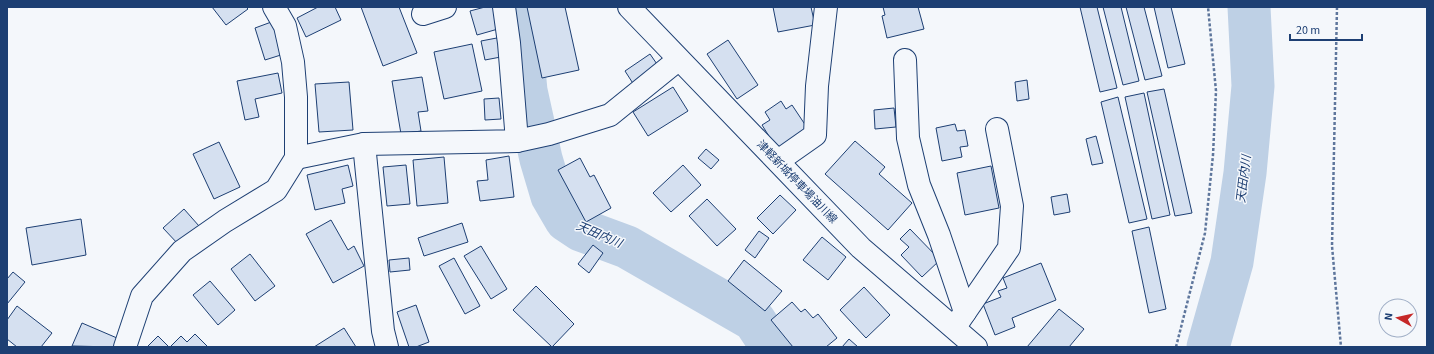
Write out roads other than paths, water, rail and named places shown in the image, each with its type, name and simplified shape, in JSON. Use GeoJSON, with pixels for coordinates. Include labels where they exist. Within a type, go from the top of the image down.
{"type":"FeatureCollection","features":[{"type":"Feature","properties":{"kind":"street"},"geometry":{"type":"LineString","coordinates":[[125,347],[142,296],[182,251],[225,221],[276,190],[296,158],[296,96],[293,62],[284,26],[274,7]]}},
{"type":"Feature","properties":{"kind":"street"},"geometry":{"type":"LineString","coordinates":[[423,14],[445,7]]}},
{"type":"Feature","properties":{"kind":"street"},"geometry":{"type":"LineString","coordinates":[[504,7],[522,140]]}},
{"type":"Feature","properties":{"kind":"street","name":"津軽新城停車場油川線"},"geometry":{"type":"LineString","coordinates":[[629,7],[678,60],[778,161],[861,248],[960,320],[976,347]]}},
{"type":"Feature","properties":{"kind":"street"},"geometry":{"type":"LineString","coordinates":[[778,161],[815,135],[818,86],[826,7]]}},
{"type":"Feature","properties":{"kind":"street"},"geometry":{"type":"LineString","coordinates":[[296,158],[364,144],[522,140],[549,134],[610,115],[678,60]]}},
{"type":"Feature","properties":{"kind":"street"},"geometry":{"type":"LineString","coordinates":[[905,60],[908,138],[919,185],[939,235],[960,320]]}},
{"type":"Feature","properties":{"kind":"street"},"geometry":{"type":"LineString","coordinates":[[960,320],[1009,248],[1012,206],[997,129]]}},
{"type":"Feature","properties":{"kind":"street"},"geometry":{"type":"LineString","coordinates":[[364,144],[383,331],[388,347]]}},
{"type":"Feature","properties":{"kind":"waterway","name":"天田内川"},"geometry":{"type":"LineString","coordinates":[[518,7],[526,91],[541,159],[552,196],[566,220],[581,230],[627,247],[754,320],[772,347]]}},
{"type":"Feature","properties":{"kind":"waterway","name":"天田内川"},"geometry":{"type":"LineString","coordinates":[[1208,347],[1232,262],[1245,173],[1253,86],[1249,7]]}}]}
